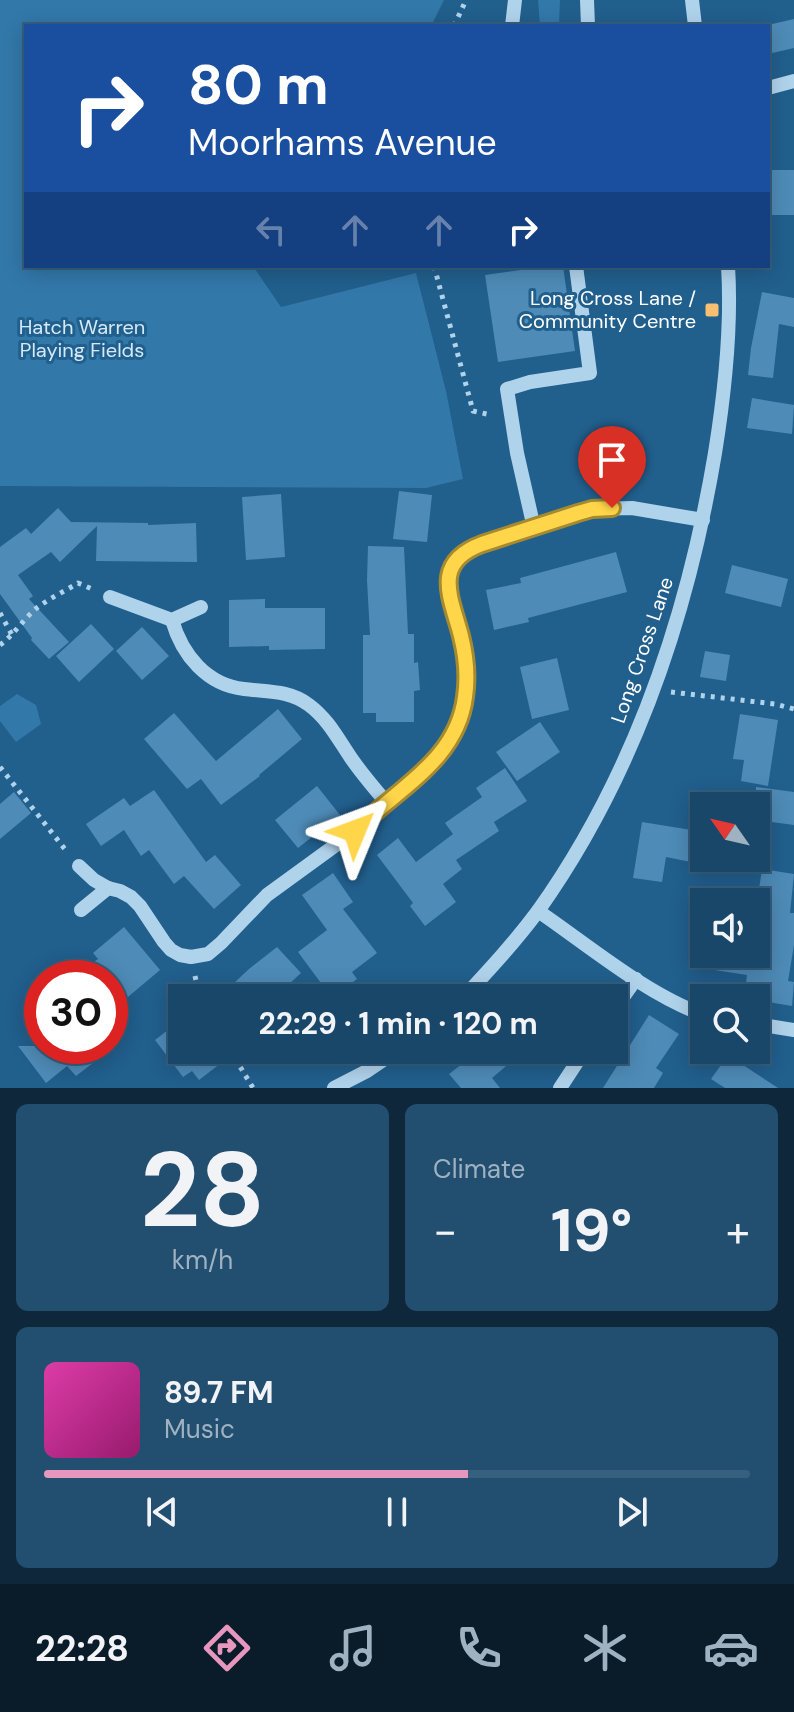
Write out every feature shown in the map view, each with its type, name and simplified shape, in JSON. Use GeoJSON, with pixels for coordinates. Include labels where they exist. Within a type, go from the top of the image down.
{"type":"FeatureCollection","features":[{"type":"Feature","properties":{"kind":"street"},"geometry":{"type":"LineString","coordinates":[[512,24],[515,0]]}},
{"type":"Feature","properties":{"kind":"street"},"geometry":{"type":"LineString","coordinates":[[587,0],[588,24]]}},
{"type":"Feature","properties":{"kind":"street"},"geometry":{"type":"LineString","coordinates":[[692,0],[695,24]]}},
{"type":"Feature","properties":{"kind":"street"},"geometry":{"type":"LineString","coordinates":[[770,87],[794,81]]}},
{"type":"Feature","properties":{"kind":"street"},"geometry":{"type":"LineString","coordinates":[[534,528],[507,389],[530,382],[590,373],[576,268]]}},
{"type":"Feature","properties":{"kind":"street","name":"Long Cross Lane"},"geometry":{"type":"LineString","coordinates":[[476,984],[538,911],[560,877],[617,773],[654,690],[689,579],[703,520],[721,410],[730,302],[728,268]]}},
{"type":"Feature","properties":{"kind":"street"},"geometry":{"type":"LineString","coordinates":[[79,866],[94,880],[131,897],[171,950],[191,957],[208,954],[267,895],[355,831],[436,761],[446,747],[462,716],[465,700],[467,670],[448,588],[450,568],[462,553],[592,509],[659,511],[703,520]]}},
{"type":"Feature","properties":{"kind":"street"},"geometry":{"type":"LineString","coordinates":[[110,597],[172,620],[201,607]]}},
{"type":"Feature","properties":{"kind":"street"},"geometry":{"type":"LineString","coordinates":[[172,620],[181,644],[194,664],[214,679],[226,686],[274,691],[297,697],[316,710],[386,802]]}},
{"type":"Feature","properties":{"kind":"street"},"geometry":{"type":"LineString","coordinates":[[81,910],[108,888]]}},
{"type":"Feature","properties":{"kind":"street"},"geometry":{"type":"LineString","coordinates":[[538,911],[636,979],[690,1010]]}},
{"type":"Feature","properties":{"kind":"street"},"geometry":{"type":"LineString","coordinates":[[628,990],[636,979]]}},
{"type":"Feature","properties":{"kind":"street"},"geometry":{"type":"LineString","coordinates":[[770,1026],[794,1030]]}},
{"type":"Feature","properties":{"kind":"street"},"geometry":{"type":"LineString","coordinates":[[334,1088],[377,1064]]}},
{"type":"Feature","properties":{"kind":"street"},"geometry":{"type":"LineString","coordinates":[[560,1088],[576,1064]]}},
{"type":"Feature","properties":{"kind":"path"},"geometry":{"type":"LineString","coordinates":[[455,24],[466,0]]}},
{"type":"Feature","properties":{"kind":"path"},"geometry":{"type":"LineString","coordinates":[[435,268],[473,411],[511,420]]}},
{"type":"Feature","properties":{"kind":"path"},"geometry":{"type":"LineString","coordinates":[[0,645],[36,609],[78,583],[110,597]]}},
{"type":"Feature","properties":{"kind":"path"},"geometry":{"type":"LineString","coordinates":[[0,613],[12,635]]}},
{"type":"Feature","properties":{"kind":"path"},"geometry":{"type":"LineString","coordinates":[[654,690],[794,709]]}},
{"type":"Feature","properties":{"kind":"path"},"geometry":{"type":"LineString","coordinates":[[0,767],[79,866]]}},
{"type":"Feature","properties":{"kind":"path"},"geometry":{"type":"LineString","coordinates":[[238,1064],[253,1088]]}},
{"type":"Feature","properties":{"kind":"green space","name":"Hatch Warren Playing Fields"},"geometry":{"type":"Polygon","coordinates":[[[0,0],[444,0],[432,24],[24,24],[24,268],[253,268],[281,307],[416,273],[446,391],[463,479],[426,488],[0,486],[0,0]]]}},
{"type":"Feature","properties":{"kind":"green space"},"geometry":{"type":"Polygon","coordinates":[[[538,0],[560,0],[559,24],[540,24],[538,0]]]}},
{"type":"Feature","properties":{"kind":"green space"},"geometry":{"type":"Polygon","coordinates":[[[17,694],[36,705],[41,724],[16,742],[0,721],[0,706],[17,694]]]}},
{"type":"Feature","properties":{"kind":"building"},"geometry":{"type":"Polygon","coordinates":[[[794,19],[794,48],[770,54],[770,25],[794,19]]]}},
{"type":"Feature","properties":{"kind":"building"},"geometry":{"type":"Polygon","coordinates":[[[770,170],[794,170],[794,215],[771,215],[770,170]]]}},
{"type":"Feature","properties":{"kind":"building"},"geometry":{"type":"Polygon","coordinates":[[[536,268],[563,268],[575,351],[498,362],[485,275],[536,268]]]}},
{"type":"Feature","properties":{"kind":"building"},"geometry":{"type":"Polygon","coordinates":[[[762,292],[794,298],[794,327],[779,324],[773,378],[748,375],[762,292]]]}},
{"type":"Feature","properties":{"kind":"building"},"geometry":{"type":"Polygon","coordinates":[[[752,398],[794,405],[792,434],[747,428],[752,398]]]}},
{"type":"Feature","properties":{"kind":"building"},"geometry":{"type":"Polygon","coordinates":[[[399,491],[432,495],[427,542],[393,539],[399,491]]]}},
{"type":"Feature","properties":{"kind":"building"},"geometry":{"type":"Polygon","coordinates":[[[281,494],[285,557],[246,560],[242,497],[281,494]]]}},
{"type":"Feature","properties":{"kind":"building"},"geometry":{"type":"Polygon","coordinates":[[[58,508],[71,522],[196,523],[197,562],[96,561],[97,526],[60,562],[51,552],[18,575],[33,596],[29,599],[69,642],[49,659],[31,640],[0,594],[0,547],[26,528],[31,534],[58,508]]]}},
{"type":"Feature","properties":{"kind":"building"},"geometry":{"type":"Polygon","coordinates":[[[368,546],[404,547],[408,634],[414,634],[414,663],[418,662],[420,690],[414,691],[414,722],[376,722],[376,713],[363,713],[363,635],[370,635],[368,546]]]}},
{"type":"Feature","properties":{"kind":"building"},"geometry":{"type":"Polygon","coordinates":[[[616,552],[627,592],[494,630],[486,590],[521,583],[520,578],[616,552]]]}},
{"type":"Feature","properties":{"kind":"building"},"geometry":{"type":"Polygon","coordinates":[[[732,565],[788,579],[781,607],[725,593],[732,565]]]}},
{"type":"Feature","properties":{"kind":"building"},"geometry":{"type":"Polygon","coordinates":[[[265,599],[265,608],[325,608],[325,649],[229,647],[229,600],[265,599]]]}},
{"type":"Feature","properties":{"kind":"building"},"geometry":{"type":"Polygon","coordinates":[[[91,624],[114,649],[79,682],[56,656],[91,624]]]}},
{"type":"Feature","properties":{"kind":"building"},"geometry":{"type":"Polygon","coordinates":[[[142,627],[169,656],[142,680],[116,651],[142,627]]]}},
{"type":"Feature","properties":{"kind":"building"},"geometry":{"type":"Polygon","coordinates":[[[705,651],[730,655],[726,681],[700,677],[705,651]]]}},
{"type":"Feature","properties":{"kind":"building"},"geometry":{"type":"Polygon","coordinates":[[[557,658],[569,710],[532,719],[520,667],[557,658]]]}},
{"type":"Feature","properties":{"kind":"building"},"geometry":{"type":"Polygon","coordinates":[[[278,709],[302,739],[221,805],[201,779],[187,789],[144,739],[174,713],[216,761],[278,709]]]}},
{"type":"Feature","properties":{"kind":"building"},"geometry":{"type":"Polygon","coordinates":[[[740,714],[778,720],[768,786],[741,781],[744,760],[733,759],[740,714]]]}},
{"type":"Feature","properties":{"kind":"building"},"geometry":{"type":"Polygon","coordinates":[[[540,722],[560,752],[517,781],[496,752],[540,722]]]}},
{"type":"Feature","properties":{"kind":"building"},"geometry":{"type":"Polygon","coordinates":[[[505,768],[527,801],[494,822],[499,831],[456,860],[462,869],[443,884],[456,902],[425,926],[410,906],[413,903],[377,855],[398,838],[416,862],[453,834],[445,823],[482,797],[476,788],[505,768]]]}},
{"type":"Feature","properties":{"kind":"building"},"geometry":{"type":"Polygon","coordinates":[[[317,786],[340,815],[298,848],[275,820],[317,786]]]}},
{"type":"Feature","properties":{"kind":"building"},"geometry":{"type":"Polygon","coordinates":[[[756,787],[794,792],[794,825],[770,822],[770,792],[756,792],[756,787]]]}},
{"type":"Feature","properties":{"kind":"building"},"geometry":{"type":"Polygon","coordinates":[[[154,790],[206,862],[215,855],[241,885],[214,909],[184,876],[174,884],[149,850],[141,856],[124,830],[101,846],[86,824],[124,798],[130,806],[154,790]]]}},
{"type":"Feature","properties":{"kind":"building"},"geometry":{"type":"Polygon","coordinates":[[[14,792],[31,813],[0,839],[0,804],[14,792]]]}},
{"type":"Feature","properties":{"kind":"building"},"geometry":{"type":"Polygon","coordinates":[[[642,822],[690,830],[690,862],[666,857],[662,882],[633,878],[642,822]]]}},
{"type":"Feature","properties":{"kind":"building"},"geometry":{"type":"Polygon","coordinates":[[[762,872],[794,874],[790,913],[794,913],[794,945],[788,981],[794,982],[792,1006],[770,1002],[770,984],[746,984],[747,975],[702,968],[770,968],[770,888],[759,888],[762,872]]]}},
{"type":"Feature","properties":{"kind":"building"},"geometry":{"type":"Polygon","coordinates":[[[333,873],[353,902],[343,909],[377,953],[352,972],[357,979],[350,984],[322,984],[298,952],[327,930],[302,895],[333,873]]]}},
{"type":"Feature","properties":{"kind":"building"},"geometry":{"type":"Polygon","coordinates":[[[124,927],[160,970],[128,997],[128,960],[97,960],[93,953],[124,927]]]}},
{"type":"Feature","properties":{"kind":"building"},"geometry":{"type":"Polygon","coordinates":[[[277,947],[301,973],[289,984],[233,984],[277,947]]]}},
{"type":"Feature","properties":{"kind":"building"},"geometry":{"type":"Polygon","coordinates":[[[649,1015],[679,1034],[656,1068],[663,1073],[654,1088],[603,1088],[618,1064],[628,1064],[628,1048],[649,1015]]]}},
{"type":"Feature","properties":{"kind":"building"},"geometry":{"type":"Polygon","coordinates":[[[168,1030],[168,1057],[155,1040],[168,1030]]]}},
{"type":"Feature","properties":{"kind":"building"},"geometry":{"type":"Polygon","coordinates":[[[32,1064],[92,1064],[76,1076],[67,1066],[46,1083],[32,1064]]]}},
{"type":"Feature","properties":{"kind":"building"},"geometry":{"type":"Polygon","coordinates":[[[173,1064],[220,1064],[199,1080],[192,1071],[183,1077],[173,1064]]]}},
{"type":"Feature","properties":{"kind":"building"},"geometry":{"type":"Polygon","coordinates":[[[462,1064],[509,1064],[492,1078],[500,1088],[461,1088],[449,1074],[462,1064]]]}},
{"type":"Feature","properties":{"kind":"building"},"geometry":{"type":"Polygon","coordinates":[[[722,1064],[742,1064],[778,1088],[725,1088],[711,1079],[722,1064]]]}},
{"type":"Feature","properties":{"kind":"place","name":"Long Cross Lane / Community Centre"},"geometry":{"type":"Point","coordinates":[712,310]}},
{"type":"Feature","properties":{"kind":"route"},"geometry":{"type":"LineString","coordinates":[[355,831],[436,761],[462,716],[467,670],[448,588],[450,568],[456,560],[470,548],[592,509],[612,508]]}}]}
